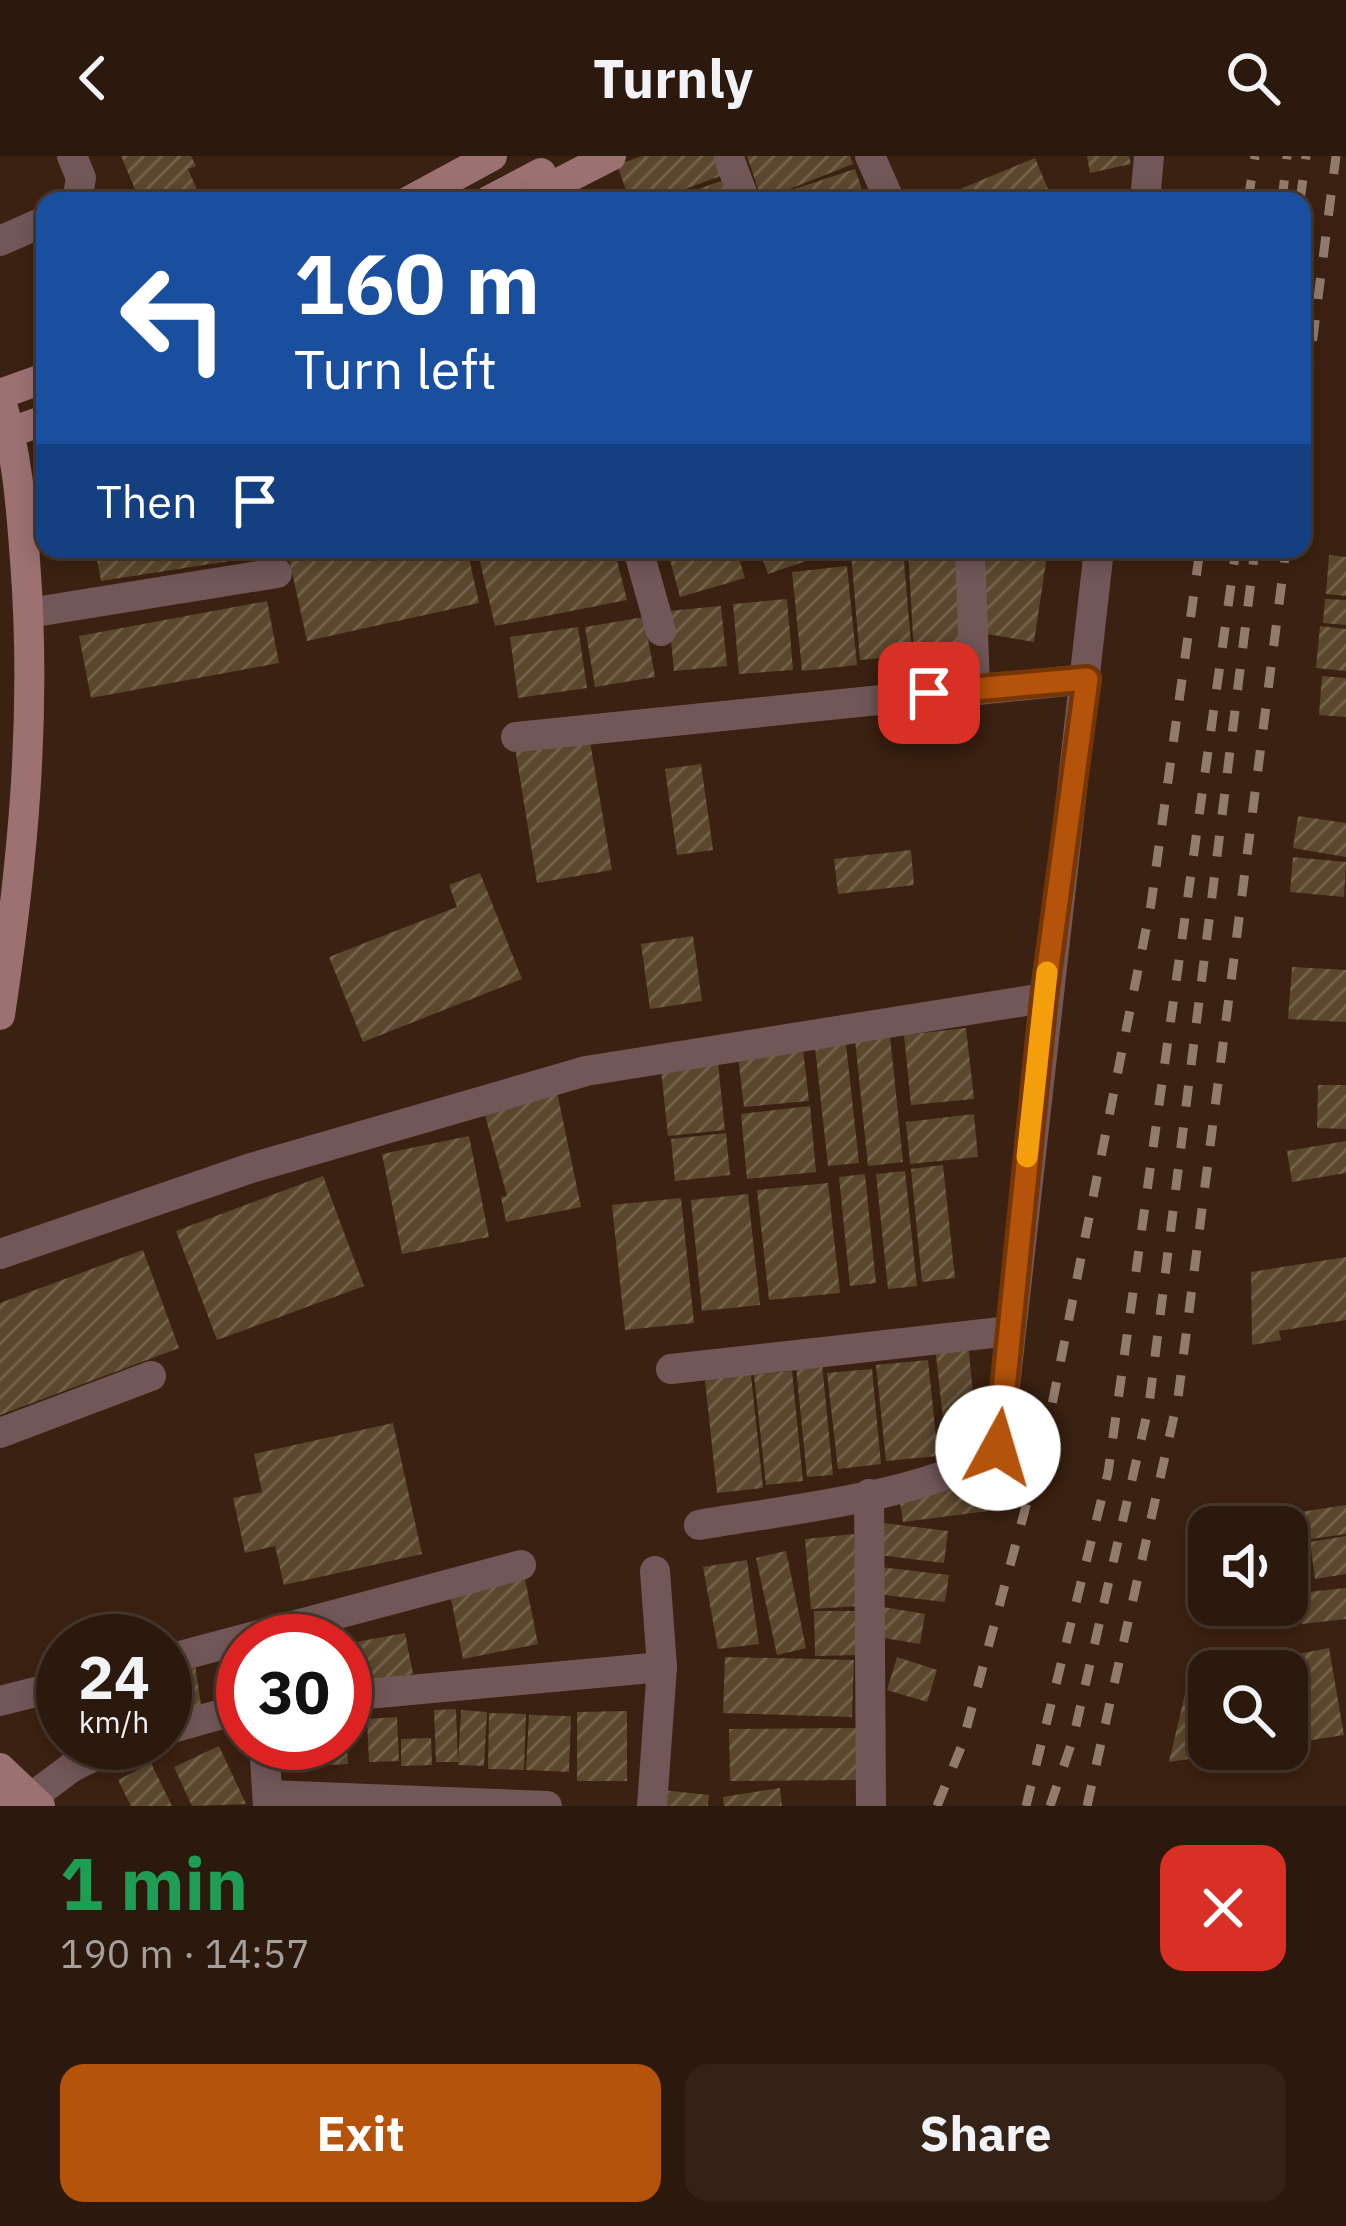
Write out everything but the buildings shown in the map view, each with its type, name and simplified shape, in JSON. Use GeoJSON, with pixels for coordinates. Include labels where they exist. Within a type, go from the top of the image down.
{"type":"FeatureCollection","features":[{"type":"Feature","properties":{"kind":"main road"},"geometry":{"type":"LineString","coordinates":[[505,192],[574,156]]}},
{"type":"Feature","properties":{"kind":"main road"},"geometry":{"type":"LineString","coordinates":[[546,192],[610,156]]}},
{"type":"Feature","properties":{"kind":"main road"},"geometry":{"type":"LineString","coordinates":[[425,192],[485,157]]}},
{"type":"Feature","properties":{"kind":"main road"},"geometry":{"type":"LineString","coordinates":[[0,1015],[29,795],[29,613],[0,396],[36,382]]}},
{"type":"Feature","properties":{"kind":"main road"},"geometry":{"type":"LineString","coordinates":[[6,434],[36,423]]}},
{"type":"Feature","properties":{"kind":"main road"},"geometry":{"type":"LineString","coordinates":[[0,1768],[31,1803]]}},
{"type":"Feature","properties":{"kind":"street"},"geometry":{"type":"LineString","coordinates":[[72,156],[82,178],[79,192]]}},
{"type":"Feature","properties":{"kind":"street"},"geometry":{"type":"LineString","coordinates":[[870,156],[886,192]]}},
{"type":"Feature","properties":{"kind":"street"},"geometry":{"type":"LineString","coordinates":[[1146,192],[1149,156]]}},
{"type":"Feature","properties":{"kind":"street"},"geometry":{"type":"LineString","coordinates":[[729,158],[742,192]]}},
{"type":"Feature","properties":{"kind":"street"},"geometry":{"type":"LineString","coordinates":[[0,241],[36,225]]}},
{"type":"Feature","properties":{"kind":"street"},"geometry":{"type":"LineString","coordinates":[[641,558],[661,631]]}},
{"type":"Feature","properties":{"kind":"street"},"geometry":{"type":"LineString","coordinates":[[970,558],[975,688]]}},
{"type":"Feature","properties":{"kind":"street"},"geometry":{"type":"LineString","coordinates":[[699,1525],[869,1494],[976,1466],[998,1448],[1044,998],[1087,679],[1098,558]]}},
{"type":"Feature","properties":{"kind":"street"},"geometry":{"type":"LineString","coordinates":[[29,613],[277,573]]}},
{"type":"Feature","properties":{"kind":"street"},"geometry":{"type":"LineString","coordinates":[[516,737],[1087,679]]}},
{"type":"Feature","properties":{"kind":"street"},"geometry":{"type":"LineString","coordinates":[[0,1254],[251,1168],[586,1071],[1044,998]]}},
{"type":"Feature","properties":{"kind":"street"},"geometry":{"type":"LineString","coordinates":[[671,1369],[1010,1330]]}},
{"type":"Feature","properties":{"kind":"street"},"geometry":{"type":"LineString","coordinates":[[0,1433],[151,1376]]}},
{"type":"Feature","properties":{"kind":"street"},"geometry":{"type":"LineString","coordinates":[[869,1494],[871,1806]]}},
{"type":"Feature","properties":{"kind":"street"},"geometry":{"type":"LineString","coordinates":[[192,1653],[520,1565]]}},
{"type":"Feature","properties":{"kind":"street"},"geometry":{"type":"LineString","coordinates":[[652,1806],[662,1667],[656,1571]]}},
{"type":"Feature","properties":{"kind":"street"},"geometry":{"type":"LineString","coordinates":[[372,1694],[662,1667]]}},
{"type":"Feature","properties":{"kind":"street"},"geometry":{"type":"LineString","coordinates":[[0,1701],[36,1692]]}},
{"type":"Feature","properties":{"kind":"street"},"geometry":{"type":"LineString","coordinates":[[31,1803],[69,1770]]}},
{"type":"Feature","properties":{"kind":"street"},"geometry":{"type":"LineString","coordinates":[[266,1770],[268,1801],[547,1806]]}},
{"type":"Feature","properties":{"kind":"railway"},"geometry":{"type":"LineString","coordinates":[[1249,192],[1255,156]]}},
{"type":"Feature","properties":{"kind":"railway"},"geometry":{"type":"LineString","coordinates":[[1283,192],[1287,156]]}},
{"type":"Feature","properties":{"kind":"railway"},"geometry":{"type":"LineString","coordinates":[[1301,192],[1306,156]]}},
{"type":"Feature","properties":{"kind":"railway"},"geometry":{"type":"LineString","coordinates":[[1311,353],[1336,156]]}},
{"type":"Feature","properties":{"kind":"railway"},"geometry":{"type":"LineString","coordinates":[[937,1806],[962,1745],[1049,1420],[1151,904],[1199,558]]}},
{"type":"Feature","properties":{"kind":"railway"},"geometry":{"type":"LineString","coordinates":[[1026,1806],[1108,1473],[1235,558]]}},
{"type":"Feature","properties":{"kind":"railway"},"geometry":{"type":"LineString","coordinates":[[1050,1806],[1073,1739],[1149,1405],[1254,558]]}},
{"type":"Feature","properties":{"kind":"railway"},"geometry":{"type":"LineString","coordinates":[[1087,1806],[1178,1398],[1285,558]]}},
{"type":"Feature","properties":{"kind":"slow traffic"},"geometry":{"type":"LineString","coordinates":[[1027,1157],[1047,972]]}},
{"type":"Feature","properties":{"kind":"route"},"geometry":{"type":"LineString","coordinates":[[929,693],[1087,679],[1044,998],[998,1448]]}}]}
